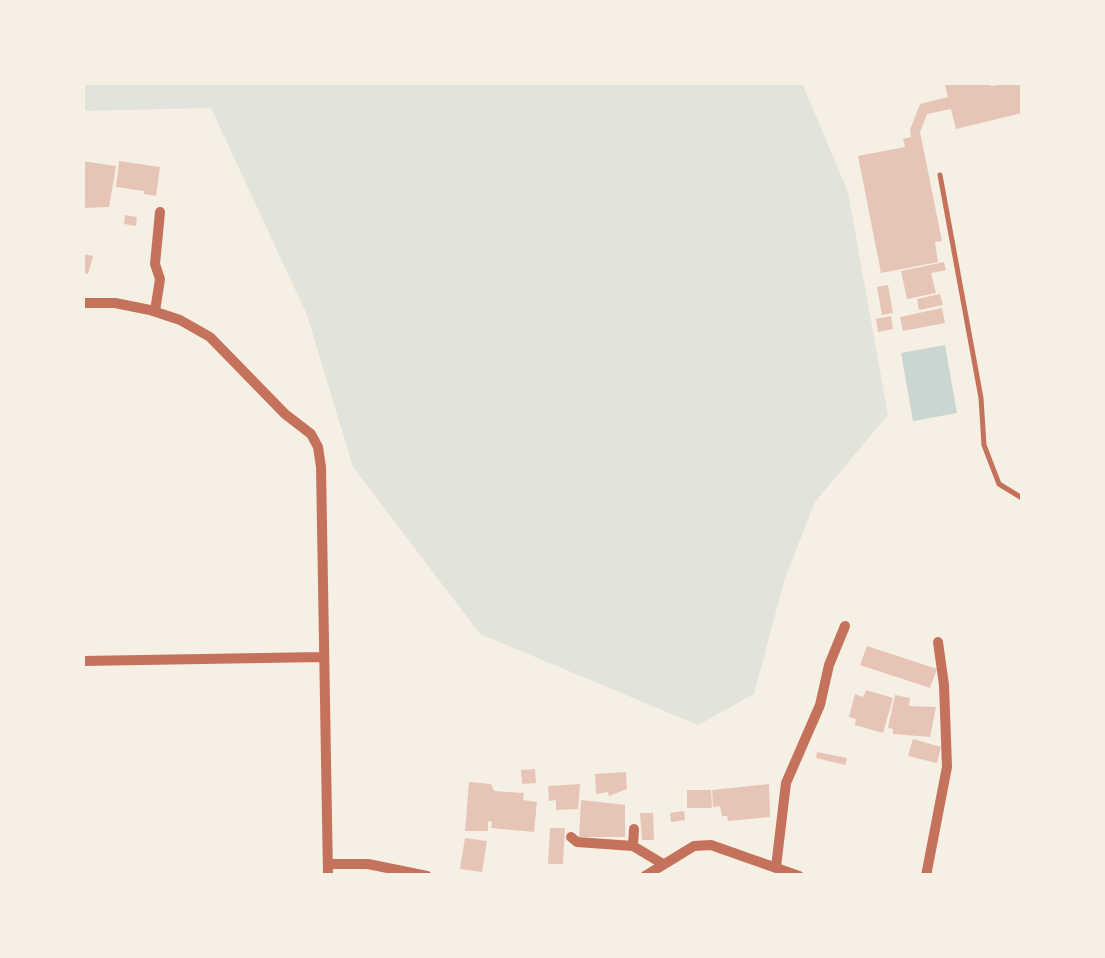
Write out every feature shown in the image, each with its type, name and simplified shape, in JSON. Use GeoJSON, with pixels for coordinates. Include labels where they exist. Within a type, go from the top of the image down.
{"type":"FeatureCollection","features":[{"type":"Feature","properties":{"kind":"street"},"geometry":{"type":"LineString","coordinates":[[155,312],[160,279],[155,264],[160,212]]}},
{"type":"Feature","properties":{"kind":"street"},"geometry":{"type":"LineString","coordinates":[[82,304],[114,303],[155,312],[180,320],[210,337],[285,414],[311,434],[321,467],[328,869],[368,864],[427,876]]}},
{"type":"Feature","properties":{"kind":"street"},"geometry":{"type":"LineString","coordinates":[[776,866],[786,782],[820,704],[829,665],[845,626]]}},
{"type":"Feature","properties":{"kind":"street"},"geometry":{"type":"LineString","coordinates":[[926,876],[948,767],[938,642]]}},
{"type":"Feature","properties":{"kind":"street"},"geometry":{"type":"LineString","coordinates":[[82,661],[322,657]]}},
{"type":"Feature","properties":{"kind":"street"},"geometry":{"type":"LineString","coordinates":[[633,846],[634,829]]}},
{"type":"Feature","properties":{"kind":"street"},"geometry":{"type":"LineString","coordinates":[[571,837],[577,842],[633,846],[664,864]]}},
{"type":"Feature","properties":{"kind":"street"},"geometry":{"type":"LineString","coordinates":[[645,876],[694,846],[711,845],[799,876]]}},
{"type":"Feature","properties":{"kind":"lane"},"geometry":{"type":"LineString","coordinates":[[940,175],[980,398],[984,445],[999,484],[1022,498]]}},
{"type":"Feature","properties":{"kind":"shaded area"},"geometry":{"type":"Polygon","coordinates":[[[82,83],[802,83],[848,192],[888,415],[815,502],[785,578],[754,694],[698,725],[480,634],[353,467],[307,315],[211,108],[83,111],[82,83]]]}},
{"type":"Feature","properties":{"kind":"shaded area"},"geometry":{"type":"Polygon","coordinates":[[[945,345],[957,413],[913,421],[901,353],[945,345]]]}},
{"type":"Feature","properties":{"kind":"building"},"geometry":{"type":"Polygon","coordinates":[[[944,82],[990,82],[991,86],[1022,82],[1022,113],[956,129],[951,109],[927,114],[920,132],[942,241],[935,242],[938,262],[881,273],[858,156],[905,147],[903,139],[911,137],[920,104],[948,97],[944,82]]]}},
{"type":"Feature","properties":{"kind":"building"},"geometry":{"type":"Polygon","coordinates":[[[82,161],[116,166],[109,207],[84,208],[82,161]]]}},
{"type":"Feature","properties":{"kind":"building"},"geometry":{"type":"Polygon","coordinates":[[[119,161],[160,167],[156,196],[116,187],[119,161]]]}},
{"type":"Feature","properties":{"kind":"building"},"geometry":{"type":"Polygon","coordinates":[[[125,215],[137,217],[136,226],[124,224],[125,215]]]}},
{"type":"Feature","properties":{"kind":"building"},"geometry":{"type":"Polygon","coordinates":[[[83,254],[93,256],[88,274],[82,273],[83,254]]]}},
{"type":"Feature","properties":{"kind":"building"},"geometry":{"type":"Polygon","coordinates":[[[944,262],[946,270],[931,273],[936,293],[907,299],[901,271],[944,262]]]}},
{"type":"Feature","properties":{"kind":"building"},"geometry":{"type":"Polygon","coordinates":[[[888,285],[893,313],[882,315],[877,287],[888,285]]]}},
{"type":"Feature","properties":{"kind":"building"},"geometry":{"type":"Polygon","coordinates":[[[940,294],[943,305],[919,310],[917,299],[940,294]]]}},
{"type":"Feature","properties":{"kind":"building"},"geometry":{"type":"Polygon","coordinates":[[[942,308],[945,323],[903,331],[900,317],[942,308]]]}},
{"type":"Feature","properties":{"kind":"building"},"geometry":{"type":"Polygon","coordinates":[[[891,316],[893,329],[878,332],[876,319],[891,316]]]}},
{"type":"Feature","properties":{"kind":"building"},"geometry":{"type":"Polygon","coordinates":[[[867,646],[937,669],[930,688],[860,665],[867,646]]]}},
{"type":"Feature","properties":{"kind":"building"},"geometry":{"type":"Polygon","coordinates":[[[866,690],[893,698],[883,733],[855,725],[856,719],[849,717],[855,694],[863,697],[866,690]]]}},
{"type":"Feature","properties":{"kind":"building"},"geometry":{"type":"Polygon","coordinates":[[[895,695],[910,698],[909,706],[936,707],[930,737],[893,734],[893,729],[888,728],[895,695]]]}},
{"type":"Feature","properties":{"kind":"building"},"geometry":{"type":"Polygon","coordinates":[[[913,739],[941,747],[937,763],[908,756],[913,739]]]}},
{"type":"Feature","properties":{"kind":"building"},"geometry":{"type":"Polygon","coordinates":[[[817,752],[847,758],[845,765],[816,758],[817,752]]]}},
{"type":"Feature","properties":{"kind":"building"},"geometry":{"type":"Polygon","coordinates":[[[535,769],[536,783],[522,784],[521,770],[535,769]]]}},
{"type":"Feature","properties":{"kind":"building"},"geometry":{"type":"Polygon","coordinates":[[[626,772],[627,789],[609,796],[608,792],[596,794],[595,774],[626,772]]]}},
{"type":"Feature","properties":{"kind":"building"},"geometry":{"type":"Polygon","coordinates":[[[469,782],[491,784],[494,791],[524,793],[523,800],[537,802],[534,832],[491,828],[492,822],[488,821],[488,831],[465,831],[469,782]]]}},
{"type":"Feature","properties":{"kind":"building"},"geometry":{"type":"Polygon","coordinates":[[[580,784],[578,809],[556,810],[556,800],[549,801],[548,786],[580,784]]]}},
{"type":"Feature","properties":{"kind":"building"},"geometry":{"type":"Polygon","coordinates":[[[769,784],[770,817],[728,821],[720,806],[713,807],[712,790],[769,784]]]}},
{"type":"Feature","properties":{"kind":"building"},"geometry":{"type":"Polygon","coordinates":[[[687,790],[711,790],[712,808],[687,808],[687,790]]]}},
{"type":"Feature","properties":{"kind":"building"},"geometry":{"type":"Polygon","coordinates":[[[581,800],[625,805],[625,837],[579,837],[581,800]]]}},
{"type":"Feature","properties":{"kind":"building"},"geometry":{"type":"Polygon","coordinates":[[[684,811],[685,820],[671,822],[670,813],[684,811]]]}},
{"type":"Feature","properties":{"kind":"building"},"geometry":{"type":"Polygon","coordinates":[[[640,813],[653,813],[654,840],[642,840],[640,813]]]}},
{"type":"Feature","properties":{"kind":"building"},"geometry":{"type":"Polygon","coordinates":[[[550,828],[565,828],[563,864],[548,864],[550,828]]]}},
{"type":"Feature","properties":{"kind":"building"},"geometry":{"type":"Polygon","coordinates":[[[465,838],[487,841],[482,872],[460,869],[465,838]]]}}]}
